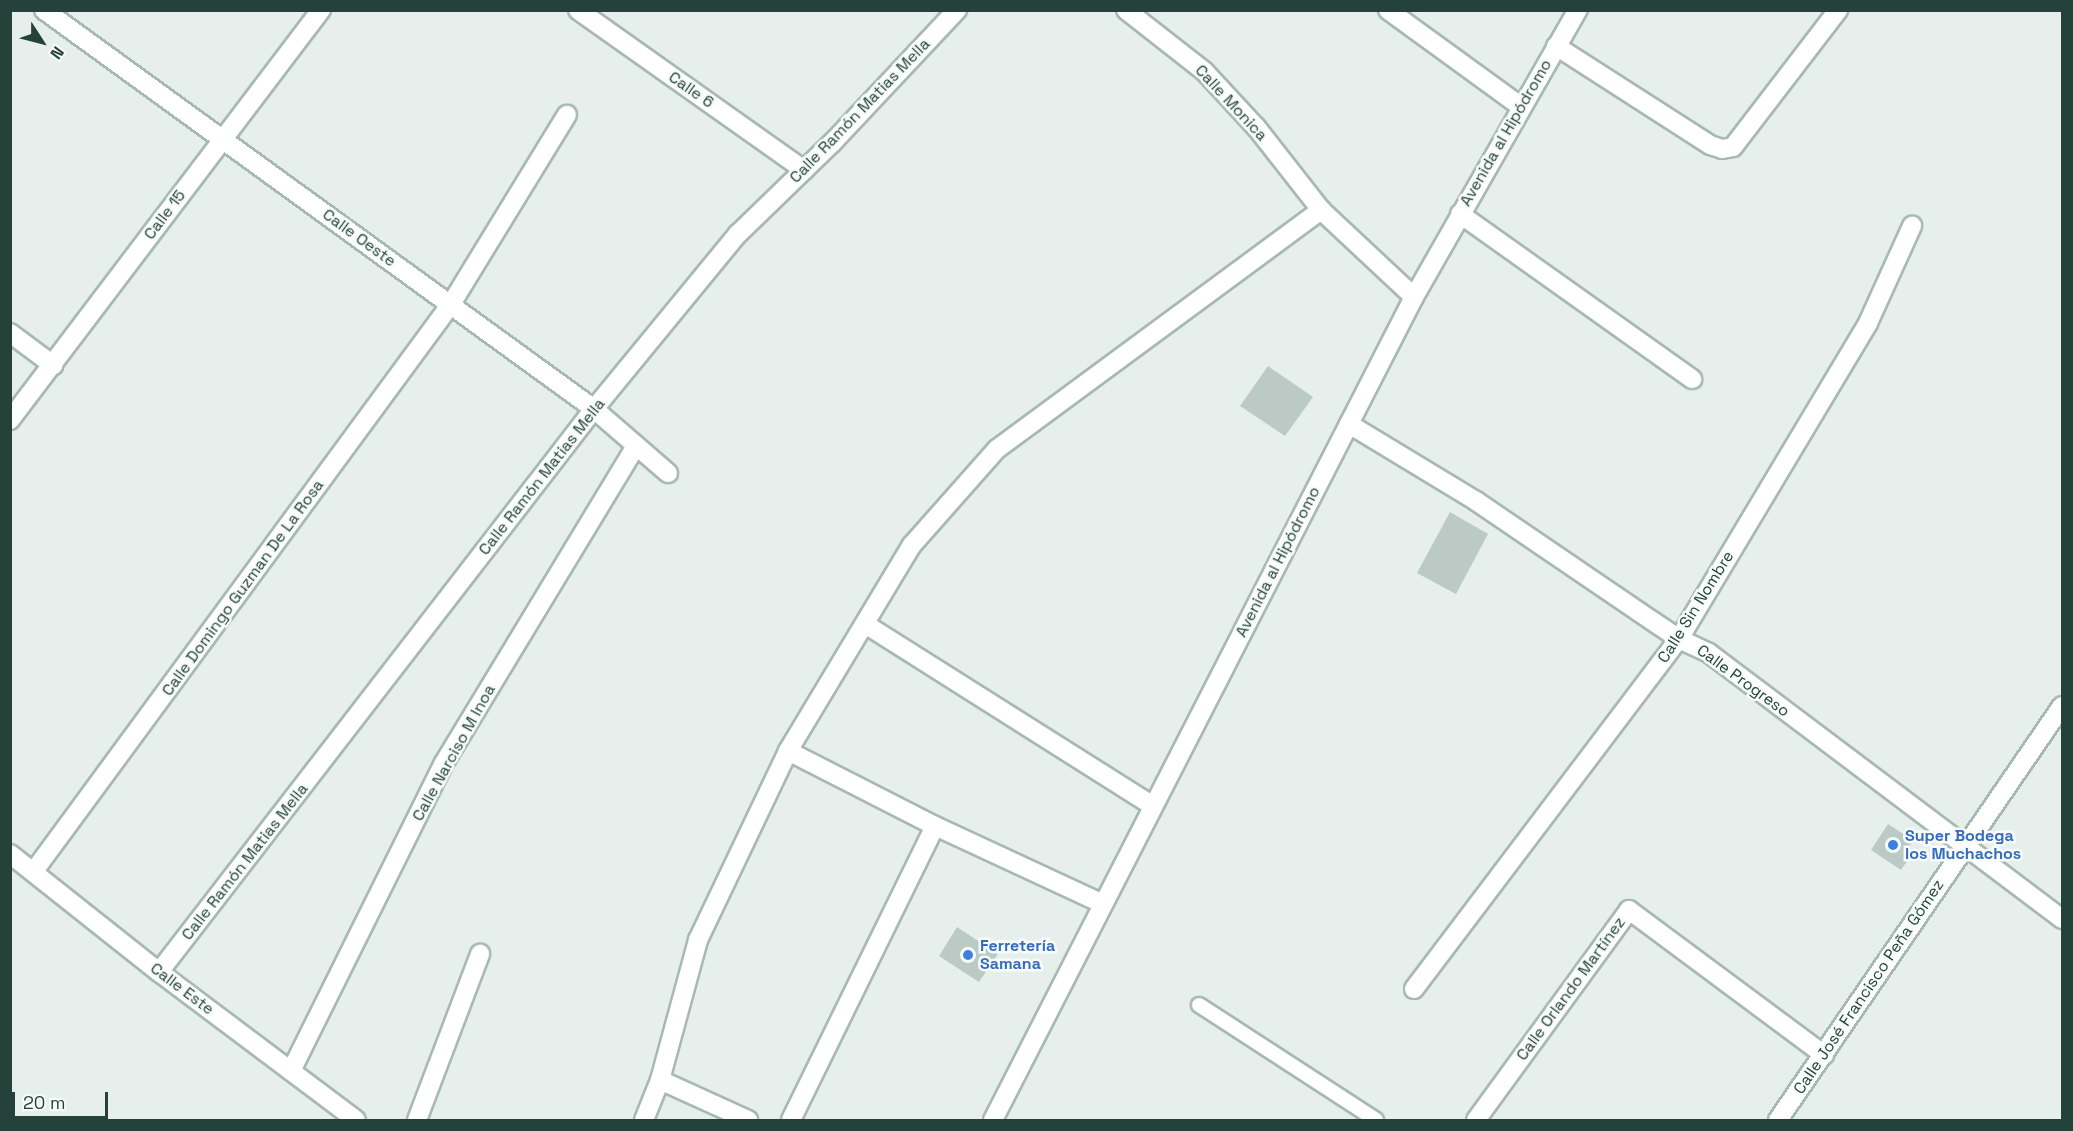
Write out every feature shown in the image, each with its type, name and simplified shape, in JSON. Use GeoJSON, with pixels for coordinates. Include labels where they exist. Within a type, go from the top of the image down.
{"type":"FeatureCollection","features":[{"type":"Feature","properties":{"kind":"street","name":"Calle Oeste"},"geometry":{"type":"LineString","coordinates":[[44,10],[594,409],[668,473]]}},
{"type":"Feature","properties":{"kind":"street","name":"Calle 15"},"geometry":{"type":"LineString","coordinates":[[10,420],[321,10]]}},
{"type":"Feature","properties":{"kind":"street","name":"Calle 6"},"geometry":{"type":"LineString","coordinates":[[578,10],[804,170]]}},
{"type":"Feature","properties":{"kind":"street","name":"Calle Ramón Matias Mella"},"geometry":{"type":"LineString","coordinates":[[159,972],[594,409],[738,234],[804,170],[957,10]]}},
{"type":"Feature","properties":{"kind":"street","name":"Calle Monica"},"geometry":{"type":"LineString","coordinates":[[1126,10],[1205,72],[1257,127],[1321,210],[1414,297]]}},
{"type":"Feature","properties":{"kind":"street"},"geometry":{"type":"LineString","coordinates":[[1388,10],[1520,106]]}},
{"type":"Feature","properties":{"kind":"street","name":"Avenida al Hipódromo"},"geometry":{"type":"LineString","coordinates":[[993,1120],[1414,297],[1520,106],[1578,10]]}},
{"type":"Feature","properties":{"kind":"street"},"geometry":{"type":"LineString","coordinates":[[1556,46],[1710,145],[1722,150],[1732,147],[1838,10]]}},
{"type":"Feature","properties":{"kind":"street","name":"Calle Domingo Guzman De La Rosa"},"geometry":{"type":"LineString","coordinates":[[34,871],[451,304],[567,115]]}},
{"type":"Feature","properties":{"kind":"street"},"geometry":{"type":"LineString","coordinates":[[644,1120],[660,1080],[698,940],[788,752],[912,545],[997,449],[1321,210]]}},
{"type":"Feature","properties":{"kind":"street"},"geometry":{"type":"LineString","coordinates":[[1460,214],[1692,379]]}},
{"type":"Feature","properties":{"kind":"street","name":"Calle Sin Nombre"},"geometry":{"type":"LineString","coordinates":[[1414,989],[1679,639],[1868,323],[1912,226]]}},
{"type":"Feature","properties":{"kind":"street"},"geometry":{"type":"LineString","coordinates":[[10,333],[53,365]]}},
{"type":"Feature","properties":{"kind":"street","name":"Calle Progreso"},"geometry":{"type":"LineString","coordinates":[[1349,424],[1476,501],[1679,639],[1709,653],[2062,919]]}},
{"type":"Feature","properties":{"kind":"street","name":"Calle Narciso M Inoa"},"geometry":{"type":"LineString","coordinates":[[291,1071],[444,763],[636,446]]}},
{"type":"Feature","properties":{"kind":"street"},"geometry":{"type":"LineString","coordinates":[[865,624],[1153,806]]}},
{"type":"Feature","properties":{"kind":"street","name":"Calle José Francisco Peña Gómez"},"geometry":{"type":"LineString","coordinates":[[1778,1120],[2062,706]]}},
{"type":"Feature","properties":{"kind":"street"},"geometry":{"type":"LineString","coordinates":[[788,752],[935,826],[1103,904]]}},
{"type":"Feature","properties":{"kind":"street"},"geometry":{"type":"LineString","coordinates":[[791,1120],[935,826]]}},
{"type":"Feature","properties":{"kind":"street","name":"Calle Este"},"geometry":{"type":"LineString","coordinates":[[10,854],[159,972],[356,1120]]}},
{"type":"Feature","properties":{"kind":"street","name":"Calle Orlando Martínez"},"geometry":{"type":"LineString","coordinates":[[1476,1120],[1629,910],[1824,1055]]}},
{"type":"Feature","properties":{"kind":"street"},"geometry":{"type":"LineString","coordinates":[[417,1120],[480,954]]}},
{"type":"Feature","properties":{"kind":"street"},"geometry":{"type":"LineString","coordinates":[[660,1080],[748,1120]]}},
{"type":"Feature","properties":{"kind":"lane"},"geometry":{"type":"LineString","coordinates":[[1199,1005],[1376,1120]]}},
{"type":"Feature","properties":{"kind":"building"},"geometry":{"type":"Polygon","coordinates":[[[1268,366],[1313,397],[1285,436],[1240,406],[1268,366]]]}},
{"type":"Feature","properties":{"kind":"building"},"geometry":{"type":"Polygon","coordinates":[[[1450,512],[1488,534],[1456,594],[1417,573],[1450,512]]]}},
{"type":"Feature","properties":{"kind":"building","name":"Super Bodega los Muchachos"},"geometry":{"type":"Polygon","coordinates":[[[1888,824],[1911,839],[1910,857],[1901,870],[1871,850],[1888,824]]]}},
{"type":"Feature","properties":{"kind":"building","name":"Ferretería Samana"},"geometry":{"type":"Polygon","coordinates":[[[957,927],[998,954],[979,982],[939,956],[957,927]]]}},
{"type":"Feature","properties":{"kind":"place","name":"Super Bodega los Muchachos"},"geometry":{"type":"Point","coordinates":[1893,845]}},
{"type":"Feature","properties":{"kind":"place","name":"Ferretería Samana"},"geometry":{"type":"Point","coordinates":[968,955]}}]}
